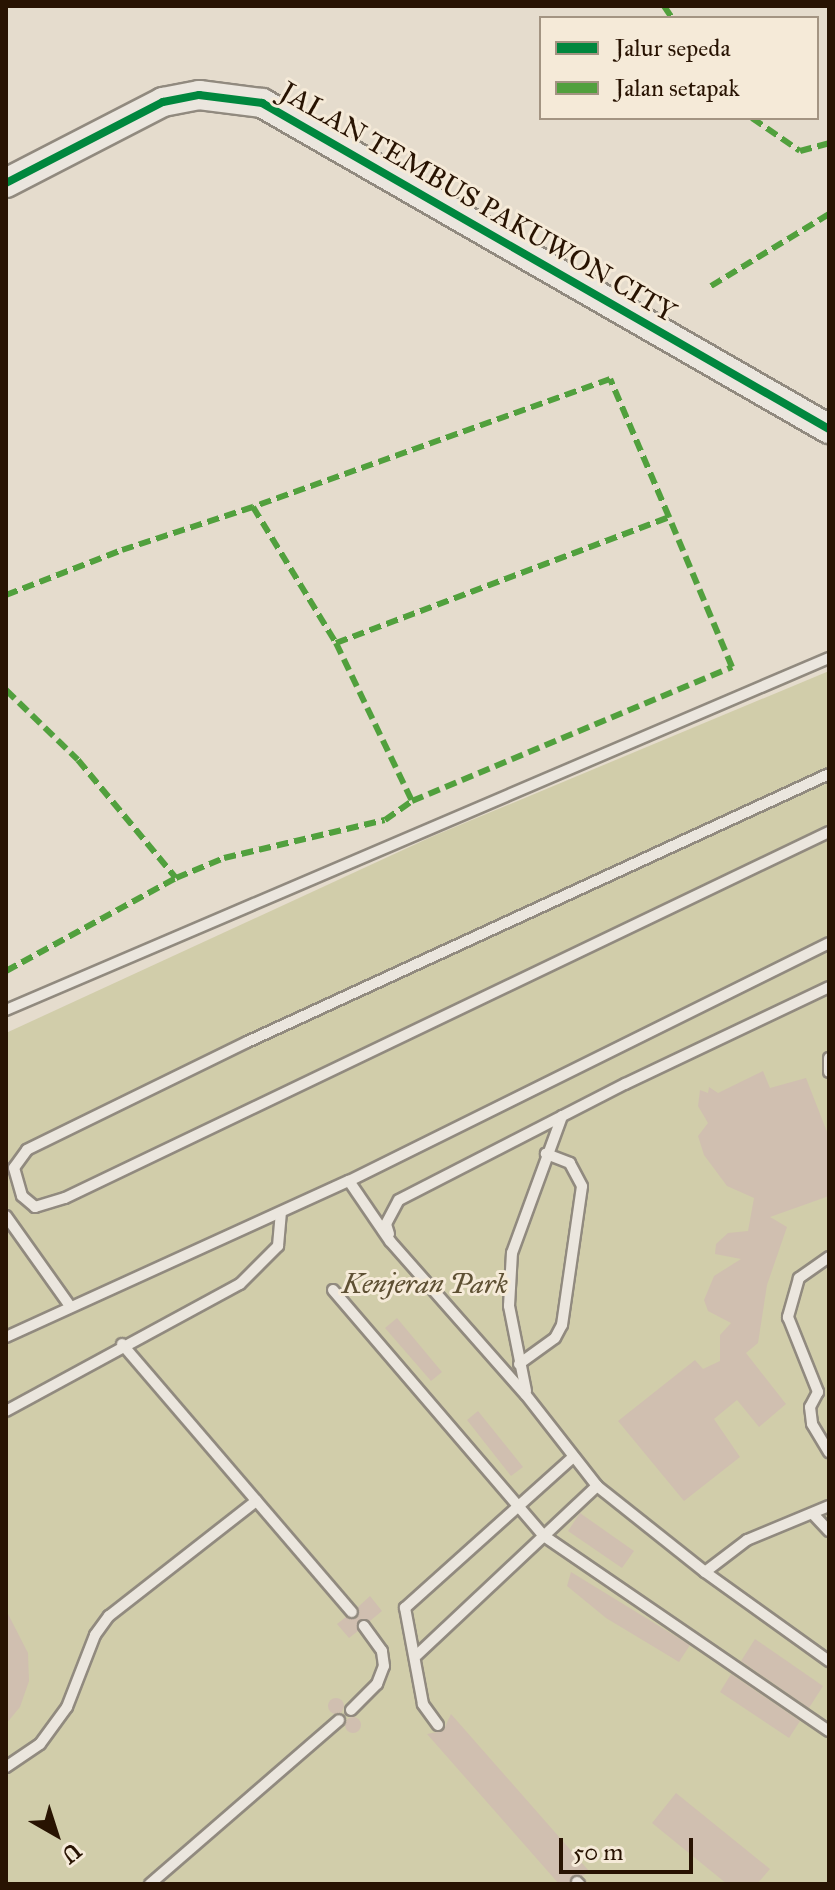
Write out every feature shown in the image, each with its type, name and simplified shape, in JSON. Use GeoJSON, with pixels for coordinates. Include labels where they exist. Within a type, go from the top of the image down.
{"type":"FeatureCollection","features":[{"type":"Feature","properties":{"kind":"street","name":"JALAN TEMBUS PAKUWON CITY"},"geometry":{"type":"LineString","coordinates":[[6,163],[113,104],[173,82],[221,76],[271,90],[360,135],[829,409]]}},
{"type":"Feature","properties":{"kind":"street","name":"JALAN TEMBUS PAKUWON CITY"},"geometry":{"type":"LineString","coordinates":[[6,183],[163,102],[199,95],[262,103],[829,429]]}},
{"type":"Feature","properties":{"kind":"lane"},"geometry":{"type":"LineString","coordinates":[[6,1010],[829,658]]}},
{"type":"Feature","properties":{"kind":"lane"},"geometry":{"type":"LineString","coordinates":[[829,774],[247,1042],[27,1150],[14,1168],[22,1196],[35,1207],[65,1198],[829,832]]}},
{"type":"Feature","properties":{"kind":"lane"},"geometry":{"type":"LineString","coordinates":[[6,1337],[349,1181],[829,943]]}},
{"type":"Feature","properties":{"kind":"lane"},"geometry":{"type":"LineString","coordinates":[[390,1241],[386,1224],[399,1200],[562,1116],[829,987]]}},
{"type":"Feature","properties":{"kind":"lane"},"geometry":{"type":"LineString","coordinates":[[829,1058],[829,1072]]}},
{"type":"Feature","properties":{"kind":"lane"},"geometry":{"type":"LineString","coordinates":[[526,1395],[509,1306],[512,1253],[562,1116]]}},
{"type":"Feature","properties":{"kind":"lane"},"geometry":{"type":"LineString","coordinates":[[519,1364],[544,1348],[562,1325],[582,1186],[570,1163],[546,1154]]}},
{"type":"Feature","properties":{"kind":"lane"},"geometry":{"type":"LineString","coordinates":[[349,1181],[390,1241],[526,1395],[572,1458],[597,1486],[705,1572],[829,1661]]}},
{"type":"Feature","properties":{"kind":"lane"},"geometry":{"type":"LineString","coordinates":[[6,1411],[122,1344],[240,1284],[264,1265],[278,1246],[281,1213]]}},
{"type":"Feature","properties":{"kind":"lane"},"geometry":{"type":"LineString","coordinates":[[6,1216],[70,1306]]}},
{"type":"Feature","properties":{"kind":"lane"},"geometry":{"type":"LineString","coordinates":[[818,1392],[788,1317],[799,1278],[829,1257]]}},
{"type":"Feature","properties":{"kind":"lane"},"geometry":{"type":"LineString","coordinates":[[333,1290],[515,1506],[544,1536],[829,1731]]}},
{"type":"Feature","properties":{"kind":"lane"},"geometry":{"type":"LineString","coordinates":[[122,1344],[352,1612]]}},
{"type":"Feature","properties":{"kind":"lane"},"geometry":{"type":"LineString","coordinates":[[829,1382],[818,1392],[810,1407],[812,1424],[829,1452]]}},
{"type":"Feature","properties":{"kind":"lane"},"geometry":{"type":"LineString","coordinates":[[438,1725],[423,1704],[417,1655],[405,1608],[572,1458]]}},
{"type":"Feature","properties":{"kind":"lane"},"geometry":{"type":"LineString","coordinates":[[417,1655],[597,1486]]}},
{"type":"Feature","properties":{"kind":"lane"},"geometry":{"type":"LineString","coordinates":[[6,1767],[40,1744],[67,1707],[95,1635],[109,1616],[256,1501]]}},
{"type":"Feature","properties":{"kind":"lane"},"geometry":{"type":"LineString","coordinates":[[705,1572],[747,1540],[814,1515],[829,1506]]}},
{"type":"Feature","properties":{"kind":"lane"},"geometry":{"type":"LineString","coordinates":[[814,1515],[829,1531]]}},
{"type":"Feature","properties":{"kind":"lane"},"geometry":{"type":"LineString","coordinates":[[351,1710],[377,1684],[384,1666],[382,1651],[364,1626]]}},
{"type":"Feature","properties":{"kind":"lane"},"geometry":{"type":"LineString","coordinates":[[150,1884],[339,1720]]}},
{"type":"Feature","properties":{"kind":"green space","name":"Kenjeran Park"},"geometry":{"type":"Polygon","coordinates":[[[829,671],[829,1884],[6,1884],[6,1033],[431,837],[829,671]]]}},
{"type":"Feature","properties":{"kind":"building"},"geometry":{"type":"Polygon","coordinates":[[[763,1071],[770,1088],[806,1078],[829,1137],[829,1196],[770,1217],[787,1227],[767,1285],[758,1343],[746,1353],[786,1404],[759,1427],[737,1400],[714,1419],[740,1457],[684,1501],[618,1421],[695,1360],[703,1369],[720,1361],[720,1335],[731,1323],[708,1311],[704,1300],[714,1276],[741,1259],[715,1254],[716,1244],[728,1233],[748,1231],[754,1198],[727,1186],[704,1155],[698,1136],[708,1123],[698,1106],[700,1090],[708,1093],[709,1087],[718,1093],[763,1071]]]}},
{"type":"Feature","properties":{"kind":"building"},"geometry":{"type":"Polygon","coordinates":[[[397,1318],[442,1372],[431,1381],[385,1328],[397,1318]]]}},
{"type":"Feature","properties":{"kind":"building"},"geometry":{"type":"Polygon","coordinates":[[[478,1411],[523,1467],[511,1476],[467,1420],[478,1411]]]}},
{"type":"Feature","properties":{"kind":"building"},"geometry":{"type":"Polygon","coordinates":[[[580,1513],[634,1551],[622,1568],[568,1531],[580,1513]]]}},
{"type":"Feature","properties":{"kind":"building"},"geometry":{"type":"Polygon","coordinates":[[[571,1572],[690,1645],[679,1662],[606,1618],[567,1586],[571,1572]]]}},
{"type":"Feature","properties":{"kind":"building"},"geometry":{"type":"Polygon","coordinates":[[[370,1596],[382,1611],[370,1621],[359,1620],[358,1631],[349,1638],[337,1624],[346,1617],[357,1618],[358,1607],[370,1596]]]}},
{"type":"Feature","properties":{"kind":"building"},"geometry":{"type":"Polygon","coordinates":[[[6,1610],[28,1653],[29,1681],[20,1707],[6,1724],[6,1610]]]}},
{"type":"Feature","properties":{"kind":"building"},"geometry":{"type":"Polygon","coordinates":[[[755,1639],[823,1686],[809,1708],[741,1661],[755,1639]]]}},
{"type":"Feature","properties":{"kind":"building"},"geometry":{"type":"Polygon","coordinates":[[[731,1674],[800,1721],[789,1738],[720,1692],[731,1674]]]}},
{"type":"Feature","properties":{"kind":"building"},"geometry":{"type":"Polygon","coordinates":[[[333,1698],[339,1698],[344,1706],[342,1712],[333,1714],[328,1709],[328,1703],[333,1698]]]}},
{"type":"Feature","properties":{"kind":"building"},"geometry":{"type":"Polygon","coordinates":[[[451,1714],[589,1871],[583,1876],[574,1875],[569,1884],[559,1884],[427,1734],[443,1731],[451,1714]]]}},
{"type":"Feature","properties":{"kind":"building"},"geometry":{"type":"Polygon","coordinates":[[[350,1717],[356,1717],[361,1725],[359,1731],[350,1733],[345,1728],[345,1722],[350,1717]]]}},
{"type":"Feature","properties":{"kind":"building"},"geometry":{"type":"Polygon","coordinates":[[[676,1793],[770,1869],[757,1884],[727,1884],[652,1823],[676,1793]]]}},
{"type":"Feature","properties":{"kind":"marked path"},"geometry":{"type":"LineString","coordinates":[[664,6],[671,16]]}},
{"type":"Feature","properties":{"kind":"marked path"},"geometry":{"type":"LineString","coordinates":[[755,120],[800,151],[829,143]]}},
{"type":"Feature","properties":{"kind":"marked path"},"geometry":{"type":"LineString","coordinates":[[711,286],[829,214]]}},
{"type":"Feature","properties":{"kind":"marked path"},"geometry":{"type":"LineString","coordinates":[[6,971],[176,878],[224,858],[385,820],[412,801],[732,667],[669,517],[610,379],[253,507],[336,643],[669,517]]}},
{"type":"Feature","properties":{"kind":"marked path"},"geometry":{"type":"LineString","coordinates":[[6,595],[122,550],[253,507]]}},
{"type":"Feature","properties":{"kind":"marked path"},"geometry":{"type":"LineString","coordinates":[[336,643],[412,801]]}},
{"type":"Feature","properties":{"kind":"marked path"},"geometry":{"type":"LineString","coordinates":[[6,690],[78,760],[176,878]]}},
{"type":"Feature","properties":{"kind":"cycle path"},"geometry":{"type":"LineString","coordinates":[[6,183],[163,102],[199,95],[262,103],[829,429]]}}]}
